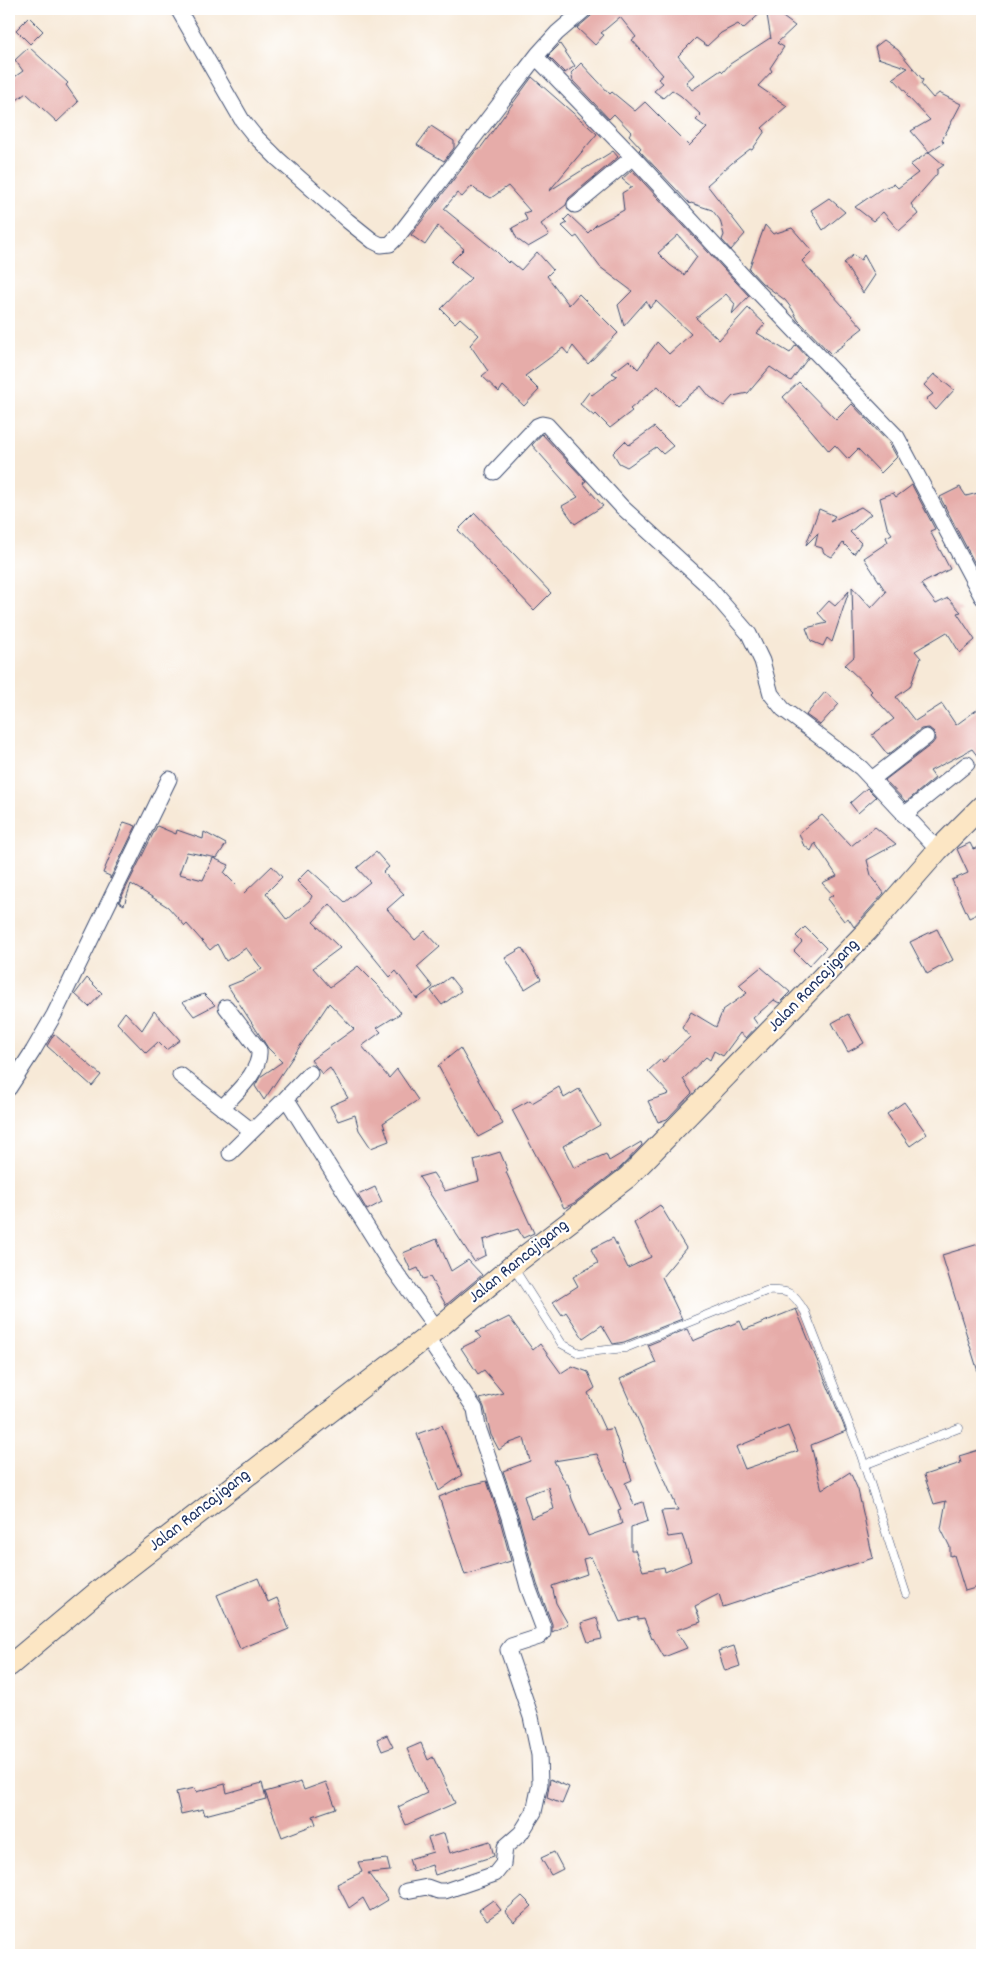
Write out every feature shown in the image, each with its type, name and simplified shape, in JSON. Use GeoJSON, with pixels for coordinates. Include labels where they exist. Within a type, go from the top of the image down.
{"type":"FeatureCollection","features":[{"type":"Feature","properties":{"kind":"main road","name":"Jalan Rancajigang"},"geometry":{"type":"LineString","coordinates":[[9,1666],[102,1588],[628,1177],[867,931],[938,850],[982,806]]}},
{"type":"Feature","properties":{"kind":"street"},"geometry":{"type":"LineString","coordinates":[[178,9],[250,130],[278,159],[348,220],[381,245],[390,244],[398,236],[536,57],[557,33],[585,9]]}},
{"type":"Feature","properties":{"kind":"street"},"geometry":{"type":"LineString","coordinates":[[536,57],[633,157],[897,438],[982,597]]}},
{"type":"Feature","properties":{"kind":"street"},"geometry":{"type":"LineString","coordinates":[[575,206],[633,157]]}},
{"type":"Feature","properties":{"kind":"street"},"geometry":{"type":"LineString","coordinates":[[494,472],[537,426],[547,425],[622,508],[704,583],[749,634],[762,661],[771,694],[783,709],[861,768],[938,850]]}},
{"type":"Feature","properties":{"kind":"street"},"geometry":{"type":"LineString","coordinates":[[872,779],[926,737]]}},
{"type":"Feature","properties":{"kind":"street"},"geometry":{"type":"LineString","coordinates":[[904,814],[966,764]]}},
{"type":"Feature","properties":{"kind":"street"},"geometry":{"type":"LineString","coordinates":[[9,1088],[54,1015],[169,779]]}},
{"type":"Feature","properties":{"kind":"street"},"geometry":{"type":"LineString","coordinates":[[222,1108],[248,1079],[260,1056],[259,1050],[226,1007]]}},
{"type":"Feature","properties":{"kind":"street"},"geometry":{"type":"LineString","coordinates":[[230,1153],[310,1073]]}},
{"type":"Feature","properties":{"kind":"street"},"geometry":{"type":"LineString","coordinates":[[180,1075],[252,1131]]}},
{"type":"Feature","properties":{"kind":"street"},"geometry":{"type":"LineString","coordinates":[[286,1098],[392,1267],[475,1410],[478,1428],[509,1517],[528,1587],[543,1627],[543,1633],[539,1637],[511,1646],[508,1650],[531,1717],[539,1755],[540,1784],[534,1812],[522,1833],[505,1847],[503,1864],[495,1874],[445,1891],[438,1891],[427,1887],[406,1891]]}},
{"type":"Feature","properties":{"kind":"lane"},"geometry":{"type":"LineString","coordinates":[[512,1266],[562,1344],[579,1353],[624,1348],[766,1291],[782,1290],[795,1295],[805,1312],[864,1465],[906,1594]]}},
{"type":"Feature","properties":{"kind":"lane"},"geometry":{"type":"LineString","coordinates":[[864,1465],[959,1428]]}},
{"type":"Feature","properties":{"kind":"building"},"geometry":{"type":"Polygon","coordinates":[[[594,9],[765,9],[743,29],[738,24],[721,33],[707,46],[696,38],[678,56],[694,75],[686,82],[692,90],[721,70],[723,72],[730,64],[771,39],[766,9],[772,9],[795,26],[777,43],[784,47],[770,68],[772,71],[758,86],[787,106],[762,128],[765,131],[752,150],[750,149],[732,163],[707,185],[745,234],[731,250],[722,240],[724,235],[720,220],[712,210],[690,204],[639,150],[641,148],[629,135],[631,132],[614,114],[609,119],[573,81],[571,73],[581,63],[610,94],[612,92],[635,111],[645,102],[689,146],[707,128],[696,120],[701,115],[681,96],[672,90],[663,98],[654,91],[663,83],[658,79],[663,75],[632,40],[636,37],[620,17],[601,33],[604,35],[595,45],[577,28],[591,16],[594,9]]]}},
{"type":"Feature","properties":{"kind":"building"},"geometry":{"type":"Polygon","coordinates":[[[29,17],[43,31],[30,44],[16,30],[29,17]]]}},
{"type":"Feature","properties":{"kind":"building"},"geometry":{"type":"Polygon","coordinates":[[[884,40],[898,50],[923,80],[921,84],[933,98],[939,93],[961,104],[942,140],[944,142],[929,152],[911,131],[930,120],[893,78],[908,68],[878,58],[875,47],[884,40]]]}},
{"type":"Feature","properties":{"kind":"building"},"geometry":{"type":"Polygon","coordinates":[[[560,44],[575,66],[565,73],[548,56],[560,44]]]}},
{"type":"Feature","properties":{"kind":"building"},"geometry":{"type":"Polygon","coordinates":[[[29,47],[68,83],[66,85],[78,102],[57,122],[26,93],[9,106],[9,81],[23,71],[15,60],[29,47]]]}},
{"type":"Feature","properties":{"kind":"building"},"geometry":{"type":"Polygon","coordinates":[[[532,77],[597,134],[549,191],[613,151],[618,157],[569,198],[566,205],[541,224],[549,235],[528,247],[517,239],[512,228],[527,220],[524,213],[530,211],[508,186],[491,198],[472,186],[462,197],[457,193],[444,209],[508,263],[510,261],[521,270],[537,252],[553,270],[547,276],[569,305],[579,294],[618,333],[588,364],[573,346],[568,354],[563,348],[525,376],[539,390],[524,406],[503,386],[499,392],[482,376],[488,371],[470,345],[479,335],[460,318],[455,323],[441,309],[471,278],[451,262],[464,249],[438,226],[425,245],[411,235],[477,149],[479,150],[532,77]]]}},
{"type":"Feature","properties":{"kind":"building"},"geometry":{"type":"Polygon","coordinates":[[[431,126],[454,141],[454,148],[444,161],[417,145],[431,126]]]}},
{"type":"Feature","properties":{"kind":"building"},"geometry":{"type":"Polygon","coordinates":[[[929,152],[944,165],[937,170],[937,174],[911,204],[918,214],[899,231],[883,212],[873,221],[855,207],[881,189],[894,184],[898,188],[918,173],[910,165],[929,152]]]}},
{"type":"Feature","properties":{"kind":"building"},"geometry":{"type":"Polygon","coordinates":[[[632,170],[749,296],[732,314],[735,304],[726,294],[696,318],[719,340],[748,308],[765,324],[757,333],[790,353],[796,345],[808,358],[791,381],[770,367],[748,393],[733,396],[724,406],[710,397],[701,386],[677,405],[658,386],[630,409],[632,411],[610,428],[596,414],[594,416],[580,404],[589,392],[592,395],[617,376],[612,373],[629,360],[638,369],[657,342],[669,354],[691,334],[656,301],[650,308],[646,301],[624,326],[618,305],[632,291],[600,267],[577,236],[574,238],[562,226],[567,223],[564,220],[569,215],[588,233],[596,225],[624,210],[622,193],[632,187],[622,179],[632,170]],[[678,235],[658,253],[684,275],[697,257],[678,235]]]}},
{"type":"Feature","properties":{"kind":"building"},"geometry":{"type":"Polygon","coordinates":[[[829,198],[845,212],[823,230],[811,210],[829,198]]]}},
{"type":"Feature","properties":{"kind":"building"},"geometry":{"type":"Polygon","coordinates":[[[765,225],[773,234],[792,228],[812,251],[802,261],[863,328],[831,354],[798,320],[785,300],[762,283],[749,269],[765,225]]]}},
{"type":"Feature","properties":{"kind":"building"},"geometry":{"type":"Polygon","coordinates":[[[853,255],[861,260],[864,255],[875,275],[863,293],[844,263],[853,255]]]}},
{"type":"Feature","properties":{"kind":"building"},"geometry":{"type":"Polygon","coordinates":[[[934,374],[954,390],[936,410],[926,399],[933,394],[924,385],[934,374]]]}},
{"type":"Feature","properties":{"kind":"building"},"geometry":{"type":"Polygon","coordinates":[[[799,382],[836,420],[852,404],[889,443],[897,457],[881,473],[858,449],[848,459],[835,445],[829,451],[783,397],[799,382]]]}},
{"type":"Feature","properties":{"kind":"building"},"geometry":{"type":"Polygon","coordinates":[[[654,427],[673,446],[663,454],[656,447],[627,467],[619,463],[613,453],[625,441],[629,445],[654,427]]]}},
{"type":"Feature","properties":{"kind":"building"},"geometry":{"type":"Polygon","coordinates":[[[542,434],[586,481],[583,483],[603,506],[575,524],[562,506],[578,497],[532,445],[542,434]]]}},
{"type":"Feature","properties":{"kind":"building"},"geometry":{"type":"Polygon","coordinates":[[[912,485],[935,529],[930,531],[950,569],[921,584],[936,604],[948,598],[961,612],[957,613],[975,640],[960,653],[947,632],[915,651],[921,658],[910,687],[896,697],[915,721],[942,704],[956,725],[982,706],[982,762],[972,749],[930,771],[935,778],[906,802],[885,780],[932,744],[935,740],[934,732],[929,728],[921,729],[888,755],[872,735],[894,719],[870,693],[872,691],[845,665],[854,657],[852,587],[871,608],[886,592],[864,558],[888,542],[886,537],[892,534],[887,527],[880,498],[893,493],[896,497],[912,485]]]}},
{"type":"Feature","properties":{"kind":"building"},"geometry":{"type":"Polygon","coordinates":[[[960,487],[966,496],[978,493],[982,502],[982,577],[940,497],[960,487]]]}},
{"type":"Feature","properties":{"kind":"building"},"geometry":{"type":"Polygon","coordinates":[[[861,507],[871,514],[850,532],[861,543],[854,554],[843,543],[832,557],[824,553],[822,548],[815,546],[818,533],[806,545],[819,509],[835,516],[830,522],[861,507]]]}},
{"type":"Feature","properties":{"kind":"building"},"geometry":{"type":"Polygon","coordinates":[[[475,513],[551,593],[534,610],[458,530],[475,513]]]}},
{"type":"Feature","properties":{"kind":"building"},"geometry":{"type":"Polygon","coordinates":[[[849,591],[832,642],[827,638],[823,646],[811,641],[806,628],[827,623],[818,613],[829,601],[835,606],[849,591]]]}},
{"type":"Feature","properties":{"kind":"building"},"geometry":{"type":"Polygon","coordinates":[[[825,692],[839,704],[820,725],[806,715],[825,692]]]}},
{"type":"Feature","properties":{"kind":"building"},"geometry":{"type":"Polygon","coordinates":[[[867,788],[876,797],[858,813],[850,803],[867,788]]]}},
{"type":"Feature","properties":{"kind":"building"},"geometry":{"type":"Polygon","coordinates":[[[822,815],[851,846],[875,827],[896,844],[867,860],[871,875],[884,893],[854,927],[848,918],[844,921],[827,899],[833,895],[822,883],[837,876],[815,843],[811,851],[803,844],[799,833],[822,815]]]}},
{"type":"Feature","properties":{"kind":"building"},"geometry":{"type":"Polygon","coordinates":[[[124,822],[136,826],[110,879],[110,876],[103,873],[124,822]]]}},
{"type":"Feature","properties":{"kind":"building"},"geometry":{"type":"Polygon","coordinates":[[[157,826],[176,834],[177,830],[203,839],[204,832],[226,844],[217,858],[187,852],[179,874],[203,880],[213,858],[229,865],[224,873],[244,893],[272,866],[282,877],[266,893],[287,920],[310,900],[312,896],[297,881],[309,869],[345,902],[370,882],[357,868],[376,852],[389,867],[383,872],[404,894],[387,909],[415,940],[425,931],[440,947],[417,967],[433,987],[417,999],[396,971],[390,977],[330,904],[313,922],[340,948],[313,968],[330,987],[358,966],[401,1013],[377,1028],[381,1032],[362,1046],[389,1078],[397,1069],[418,1100],[383,1123],[389,1141],[371,1148],[359,1130],[355,1115],[338,1121],[330,1106],[348,1098],[330,1068],[322,1074],[311,1060],[354,1029],[329,1003],[264,1100],[255,1086],[260,1077],[282,1062],[268,1048],[228,986],[262,969],[246,948],[226,961],[217,944],[210,950],[187,924],[185,926],[168,907],[131,884],[124,905],[119,902],[157,826]]]}},
{"type":"Feature","properties":{"kind":"building"},"geometry":{"type":"Polygon","coordinates":[[[970,843],[973,849],[982,846],[982,912],[969,918],[952,880],[968,873],[957,849],[970,843]]]}},
{"type":"Feature","properties":{"kind":"building"},"geometry":{"type":"Polygon","coordinates":[[[805,927],[826,948],[809,966],[794,951],[802,942],[796,936],[805,927]]]}},
{"type":"Feature","properties":{"kind":"building"},"geometry":{"type":"Polygon","coordinates":[[[937,929],[953,960],[927,974],[910,942],[937,929]]]}},
{"type":"Feature","properties":{"kind":"building"},"geometry":{"type":"Polygon","coordinates":[[[522,948],[541,979],[525,989],[505,958],[522,948]]]}},
{"type":"Feature","properties":{"kind":"building"},"geometry":{"type":"Polygon","coordinates":[[[761,967],[790,992],[779,1003],[774,1000],[753,1018],[758,1025],[746,1038],[740,1033],[723,1056],[714,1051],[710,1060],[706,1057],[683,1079],[692,1093],[667,1119],[658,1122],[648,1101],[669,1094],[648,1071],[661,1059],[663,1062],[690,1037],[682,1028],[691,1012],[716,1027],[723,1010],[747,993],[739,985],[761,967]]]}},
{"type":"Feature","properties":{"kind":"building"},"geometry":{"type":"Polygon","coordinates":[[[450,977],[461,991],[442,1005],[431,991],[450,977]]]}},
{"type":"Feature","properties":{"kind":"building"},"geometry":{"type":"Polygon","coordinates":[[[87,978],[102,993],[89,1007],[75,994],[87,978]]]}},
{"type":"Feature","properties":{"kind":"building"},"geometry":{"type":"Polygon","coordinates":[[[204,994],[215,1005],[194,1016],[183,1002],[204,994]]]}},
{"type":"Feature","properties":{"kind":"building"},"geometry":{"type":"Polygon","coordinates":[[[154,1011],[180,1040],[166,1050],[158,1042],[146,1053],[117,1023],[125,1012],[142,1030],[154,1011]]]}},
{"type":"Feature","properties":{"kind":"building"},"geometry":{"type":"Polygon","coordinates":[[[848,1014],[864,1043],[848,1052],[832,1023],[848,1014]]]}},
{"type":"Feature","properties":{"kind":"building"},"geometry":{"type":"Polygon","coordinates":[[[54,1034],[101,1075],[92,1086],[47,1046],[54,1034]]]}},
{"type":"Feature","properties":{"kind":"building"},"geometry":{"type":"Polygon","coordinates":[[[460,1048],[503,1124],[478,1137],[438,1066],[460,1048]]]}},
{"type":"Feature","properties":{"kind":"building"},"geometry":{"type":"Polygon","coordinates":[[[559,1087],[564,1098],[579,1089],[600,1125],[563,1146],[574,1168],[606,1154],[609,1161],[641,1142],[642,1145],[620,1168],[574,1203],[564,1208],[512,1110],[530,1100],[532,1103],[559,1087]]]}},
{"type":"Feature","properties":{"kind":"building"},"geometry":{"type":"Polygon","coordinates":[[[904,1102],[927,1134],[910,1146],[887,1114],[904,1102]]]}},
{"type":"Feature","properties":{"kind":"building"},"geometry":{"type":"Polygon","coordinates":[[[500,1152],[508,1171],[506,1172],[534,1233],[523,1238],[518,1229],[483,1240],[486,1255],[474,1261],[419,1177],[433,1173],[445,1191],[479,1181],[474,1160],[500,1152]]]}},
{"type":"Feature","properties":{"kind":"building"},"geometry":{"type":"Polygon","coordinates":[[[375,1187],[382,1202],[367,1210],[358,1195],[375,1187]]]}},
{"type":"Feature","properties":{"kind":"building"},"geometry":{"type":"Polygon","coordinates":[[[660,1205],[686,1248],[662,1277],[682,1319],[624,1342],[613,1344],[602,1325],[583,1338],[566,1312],[562,1315],[553,1302],[578,1286],[573,1277],[598,1263],[591,1249],[613,1238],[628,1268],[651,1257],[634,1223],[660,1205]]]}},
{"type":"Feature","properties":{"kind":"building"},"geometry":{"type":"Polygon","coordinates":[[[437,1239],[451,1271],[468,1260],[482,1275],[446,1305],[430,1277],[423,1279],[418,1268],[411,1271],[403,1253],[437,1239]]]}},
{"type":"Feature","properties":{"kind":"building"},"geometry":{"type":"Polygon","coordinates":[[[982,1243],[982,1375],[979,1375],[942,1255],[982,1243]]]}},
{"type":"Feature","properties":{"kind":"building"},"geometry":{"type":"Polygon","coordinates":[[[796,1309],[846,1431],[811,1445],[822,1490],[850,1472],[858,1490],[873,1558],[723,1607],[719,1594],[695,1606],[701,1622],[676,1630],[687,1648],[664,1657],[652,1639],[644,1619],[638,1620],[638,1617],[620,1622],[591,1557],[583,1559],[587,1574],[552,1586],[556,1603],[568,1624],[552,1632],[552,1624],[537,1584],[518,1515],[503,1471],[530,1461],[524,1438],[507,1444],[499,1450],[491,1435],[480,1399],[503,1393],[484,1370],[478,1374],[461,1348],[481,1338],[476,1332],[509,1317],[533,1350],[540,1344],[561,1373],[572,1366],[588,1372],[595,1388],[588,1393],[605,1430],[613,1428],[632,1480],[625,1483],[634,1505],[643,1502],[648,1521],[631,1527],[631,1550],[635,1550],[643,1571],[664,1567],[665,1572],[691,1561],[682,1535],[668,1537],[661,1511],[678,1510],[620,1379],[656,1363],[648,1345],[687,1329],[693,1341],[740,1321],[744,1330],[796,1309]],[[788,1426],[736,1447],[745,1469],[798,1451],[788,1426]],[[597,1454],[554,1461],[566,1484],[568,1484],[572,1499],[588,1536],[622,1524],[618,1510],[621,1509],[597,1454]],[[548,1487],[524,1496],[531,1518],[554,1509],[548,1487]]]}},
{"type":"Feature","properties":{"kind":"building"},"geometry":{"type":"Polygon","coordinates":[[[442,1425],[462,1475],[439,1491],[417,1434],[442,1425]]]}},
{"type":"Feature","properties":{"kind":"building"},"geometry":{"type":"Polygon","coordinates":[[[982,1449],[982,1586],[965,1591],[954,1555],[950,1556],[950,1547],[941,1529],[946,1501],[934,1504],[924,1475],[961,1463],[959,1456],[982,1449]]]}},
{"type":"Feature","properties":{"kind":"building"},"geometry":{"type":"Polygon","coordinates":[[[487,1481],[511,1561],[465,1575],[439,1497],[466,1486],[487,1481]]]}},
{"type":"Feature","properties":{"kind":"building"},"geometry":{"type":"Polygon","coordinates":[[[258,1578],[268,1602],[277,1598],[289,1629],[240,1649],[217,1595],[258,1578]]]}},
{"type":"Feature","properties":{"kind":"building"},"geometry":{"type":"Polygon","coordinates":[[[597,1618],[602,1639],[588,1642],[581,1623],[597,1618]]]}},
{"type":"Feature","properties":{"kind":"building"},"geometry":{"type":"Polygon","coordinates":[[[734,1646],[740,1666],[725,1671],[718,1651],[734,1646]]]}},
{"type":"Feature","properties":{"kind":"building"},"geometry":{"type":"Polygon","coordinates":[[[387,1735],[393,1747],[382,1751],[377,1739],[387,1735]]]}},
{"type":"Feature","properties":{"kind":"building"},"geometry":{"type":"Polygon","coordinates":[[[421,1743],[428,1760],[433,1757],[455,1803],[406,1825],[398,1807],[427,1793],[407,1749],[421,1743]]]}},
{"type":"Feature","properties":{"kind":"building"},"geometry":{"type":"Polygon","coordinates":[[[550,1779],[569,1787],[562,1804],[547,1798],[550,1779]]]}},
{"type":"Feature","properties":{"kind":"building"},"geometry":{"type":"Polygon","coordinates":[[[301,1782],[304,1790],[326,1782],[336,1808],[313,1816],[316,1824],[282,1837],[265,1792],[301,1782]]]}},
{"type":"Feature","properties":{"kind":"building"},"geometry":{"type":"Polygon","coordinates":[[[262,1783],[266,1799],[205,1815],[203,1809],[181,1814],[176,1792],[195,1788],[196,1792],[225,1784],[227,1793],[262,1783]]]}},
{"type":"Feature","properties":{"kind":"building"},"geometry":{"type":"Polygon","coordinates":[[[444,1833],[450,1853],[490,1841],[494,1856],[435,1875],[432,1865],[413,1871],[409,1859],[433,1852],[428,1838],[444,1833]]]}},
{"type":"Feature","properties":{"kind":"building"},"geometry":{"type":"Polygon","coordinates":[[[554,1852],[563,1869],[551,1875],[541,1858],[554,1852]]]}},
{"type":"Feature","properties":{"kind":"building"},"geometry":{"type":"Polygon","coordinates":[[[387,1859],[390,1871],[368,1873],[388,1900],[370,1911],[363,1898],[349,1908],[337,1884],[362,1872],[358,1862],[387,1859]]]}},
{"type":"Feature","properties":{"kind":"building"},"geometry":{"type":"Polygon","coordinates":[[[522,1896],[532,1906],[514,1922],[505,1911],[522,1896]]]}},
{"type":"Feature","properties":{"kind":"building"},"geometry":{"type":"Polygon","coordinates":[[[493,1900],[501,1910],[487,1920],[479,1910],[493,1900]]]}}]}
